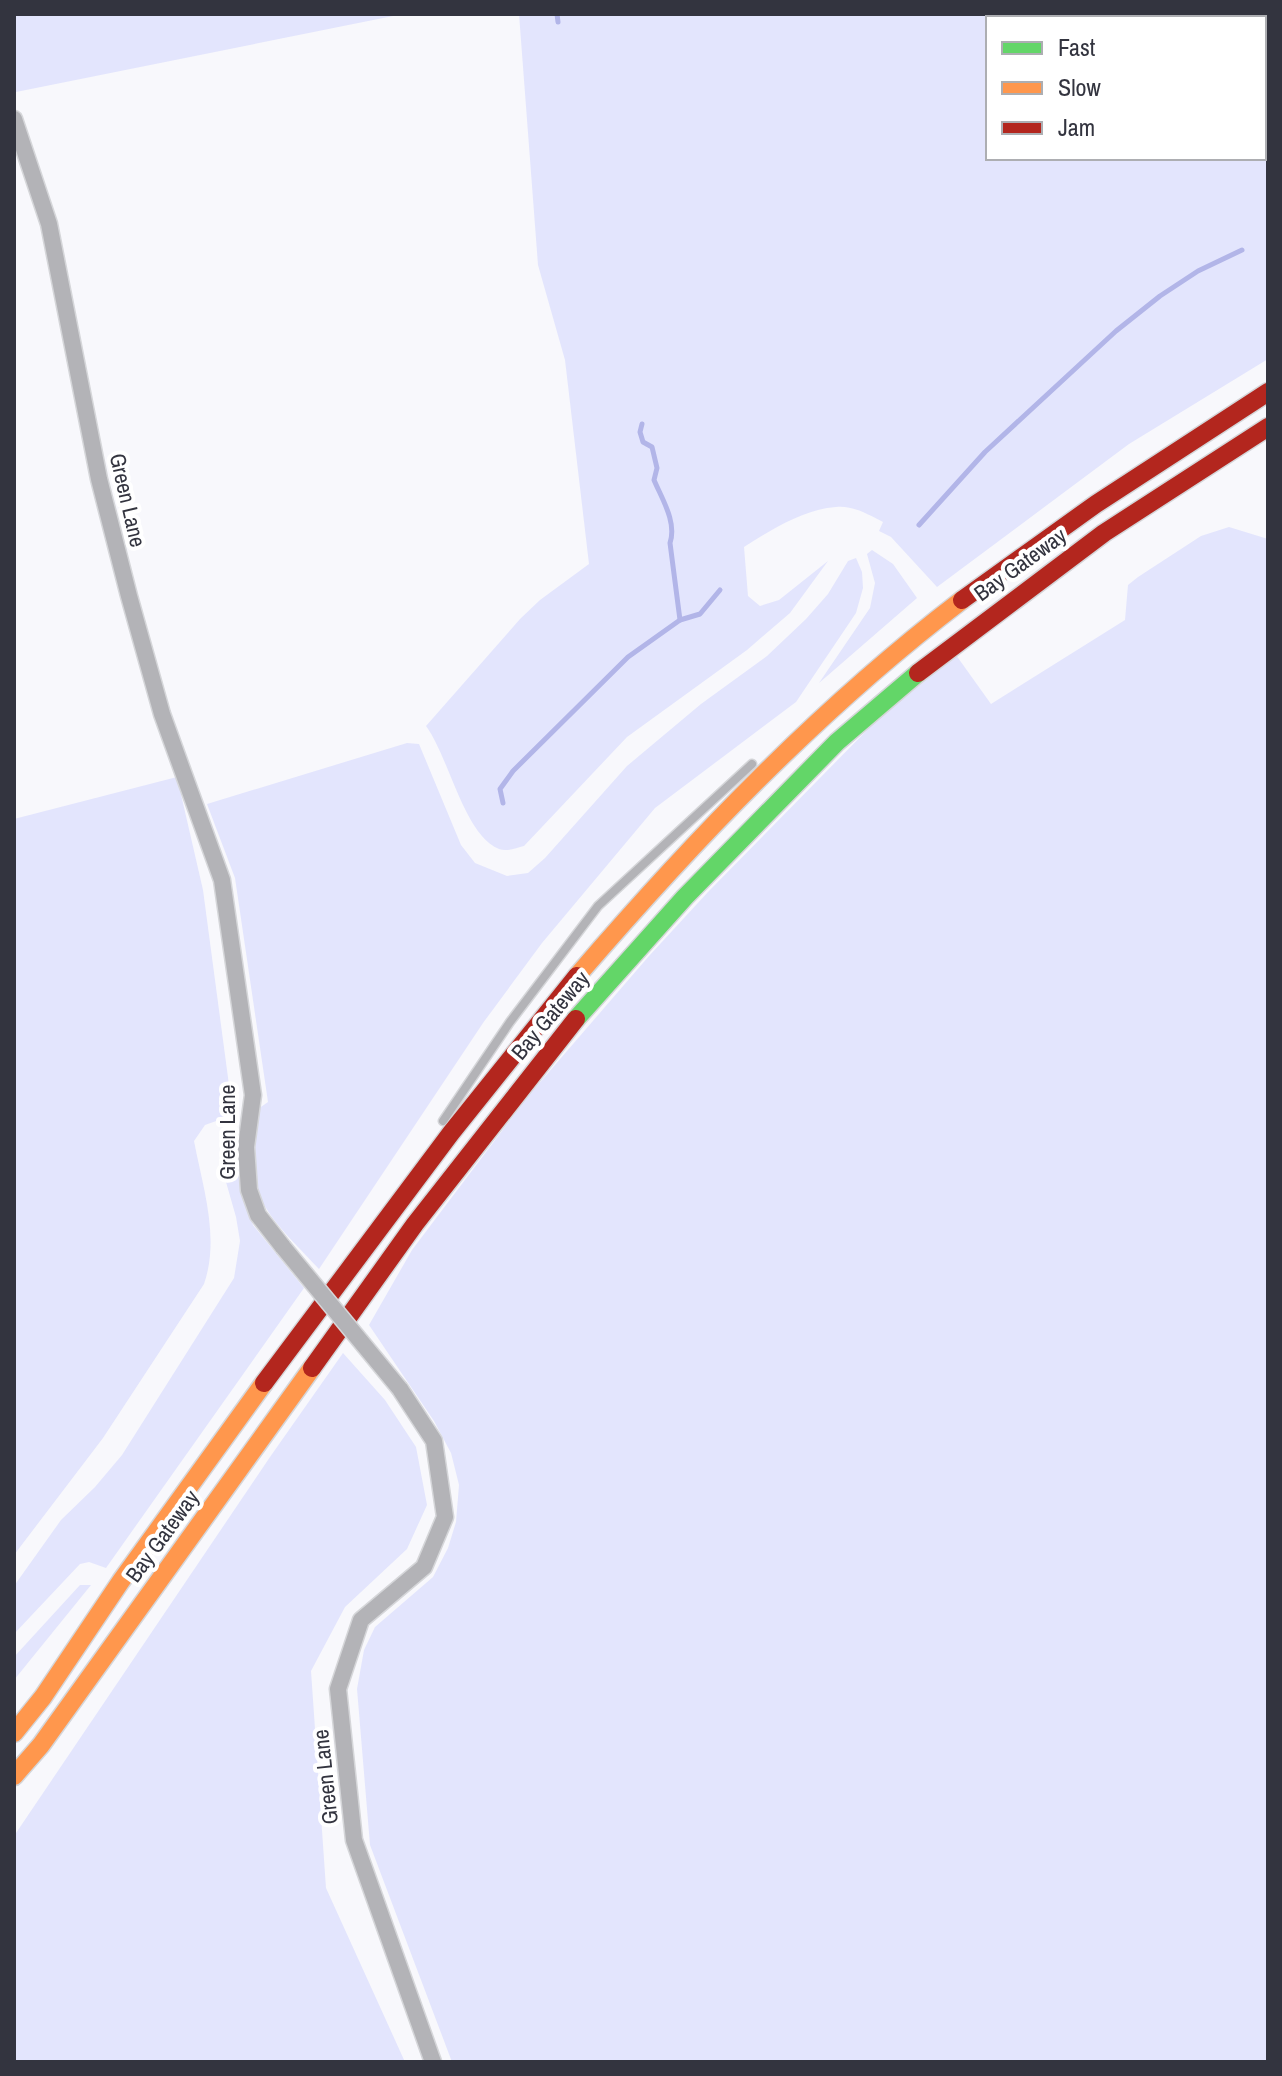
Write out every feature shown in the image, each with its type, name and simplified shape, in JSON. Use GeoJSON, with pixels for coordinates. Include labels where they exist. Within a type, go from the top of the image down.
{"type":"FeatureCollection","features":[{"type":"Feature","properties":{"kind":"highway","name":"Bay Gateway"},"geometry":{"type":"LineString","coordinates":[[14,1733],[391,1211],[560,997],[665,874],[819,720],[928,626],[1069,520],[1268,392]]}},
{"type":"Feature","properties":{"kind":"highway","name":"Bay Gateway"},"geometry":{"type":"LineString","coordinates":[[14,1776],[41,1745],[415,1224],[577,1017],[685,897],[837,742],[942,653],[1104,533],[1268,427]]}},
{"type":"Feature","properties":{"kind":"street","name":"Green Lane"},"geometry":{"type":"LineString","coordinates":[[14,119],[49,224],[99,479],[125,584],[162,714],[222,880],[253,1095],[246,1147],[249,1190],[258,1215],[400,1389],[434,1441],[445,1517],[424,1567],[361,1620],[338,1689],[354,1840],[433,2062]]}},
{"type":"Feature","properties":{"kind":"lane"},"geometry":{"type":"LineString","coordinates":[[781,742],[928,626]]}},
{"type":"Feature","properties":{"kind":"lane"},"geometry":{"type":"LineString","coordinates":[[438,1129],[510,1022],[598,906],[732,780],[757,761]]}},
{"type":"Feature","properties":{"kind":"lane"},"geometry":{"type":"LineString","coordinates":[[391,1211],[430,1143]]}},
{"type":"Feature","properties":{"kind":"lane"},"geometry":{"type":"LineString","coordinates":[[14,1790],[41,1745]]}},
{"type":"Feature","properties":{"kind":"shaded area"},"geometry":{"type":"Polygon","coordinates":[[[14,14],[403,14],[16,92],[14,14]]]}},
{"type":"Feature","properties":{"kind":"shaded area"},"geometry":{"type":"Polygon","coordinates":[[[519,14],[1268,14],[1268,359],[1129,444],[937,587],[891,537],[879,531],[883,522],[849,508],[836,507],[800,516],[744,547],[748,596],[760,606],[779,600],[828,561],[790,613],[747,650],[627,737],[524,846],[505,850],[487,841],[476,828],[426,726],[520,619],[589,564],[565,360],[538,265],[519,14]]]}},
{"type":"Feature","properties":{"kind":"shaded area"},"geometry":{"type":"Polygon","coordinates":[[[1229,527],[1268,539],[1268,2062],[452,2062],[370,1845],[357,1689],[364,1650],[375,1627],[433,1577],[448,1548],[456,1522],[459,1485],[451,1453],[434,1421],[369,1325],[412,1250],[529,1095],[708,892],[872,725],[956,655],[991,704],[1125,620],[1128,585],[1138,577],[1201,536],[1229,527]]]}},
{"type":"Feature","properties":{"kind":"shaded area"},"geometry":{"type":"Polygon","coordinates":[[[872,550],[893,564],[917,598],[819,683],[870,608],[875,583],[867,554],[872,550]]]}},
{"type":"Feature","properties":{"kind":"shaded area"},"geometry":{"type":"Polygon","coordinates":[[[856,558],[862,572],[863,588],[856,613],[796,702],[655,808],[542,943],[483,1023],[319,1269],[270,1215],[255,1182],[253,1162],[258,1109],[268,1102],[235,878],[207,804],[407,743],[419,744],[461,845],[475,863],[507,876],[528,873],[627,766],[701,704],[767,656],[806,619],[828,594],[848,561],[856,558]]]}},
{"type":"Feature","properties":{"kind":"shaded area"},"geometry":{"type":"Polygon","coordinates":[[[177,777],[203,890],[233,1115],[205,1125],[194,1141],[208,1213],[209,1267],[204,1284],[103,1438],[14,1555],[14,819],[177,777]]]}},
{"type":"Feature","properties":{"kind":"shaded area"},"geometry":{"type":"Polygon","coordinates":[[[231,1139],[238,1142],[240,1186],[253,1225],[304,1288],[106,1568],[89,1562],[80,1564],[14,1634],[14,1586],[61,1520],[122,1455],[234,1278],[240,1241],[222,1168],[224,1142],[231,1139]]]}},
{"type":"Feature","properties":{"kind":"shaded area"},"geometry":{"type":"Polygon","coordinates":[[[343,1353],[385,1400],[416,1447],[427,1505],[407,1549],[345,1607],[311,1671],[326,1888],[405,2062],[14,2062],[14,1836],[343,1353]]]}},
{"type":"Feature","properties":{"kind":"shaded area"},"geometry":{"type":"Polygon","coordinates":[[[80,1585],[91,1585],[14,1680],[14,1657],[80,1585]]]}},
{"type":"Feature","properties":{"kind":"waterway"},"geometry":{"type":"LineString","coordinates":[[557,14],[558,22]]}},
{"type":"Feature","properties":{"kind":"waterway"},"geometry":{"type":"LineString","coordinates":[[919,525],[985,452],[1116,331],[1198,271],[1242,250]]}},
{"type":"Feature","properties":{"kind":"waterway"},"geometry":{"type":"LineString","coordinates":[[503,803],[500,789],[513,771],[628,657],[680,620],[670,543],[672,527],[654,480],[657,468],[652,447],[643,442],[640,432],[642,424]]}},
{"type":"Feature","properties":{"kind":"waterway"},"geometry":{"type":"LineString","coordinates":[[680,620],[700,614],[720,590]]}},
{"type":"Feature","properties":{"kind":"traffic: fast"},"geometry":{"type":"LineString","coordinates":[[576,1019],[685,897],[837,742],[918,673]]}},
{"type":"Feature","properties":{"kind":"traffic: slow"},"geometry":{"type":"LineString","coordinates":[[577,976],[713,826],[808,731],[962,600]]}},
{"type":"Feature","properties":{"kind":"traffic: slow"},"geometry":{"type":"LineString","coordinates":[[14,1776],[41,1745],[312,1368]]}},
{"type":"Feature","properties":{"kind":"traffic: slow"},"geometry":{"type":"LineString","coordinates":[[14,1733],[43,1697],[121,1581],[264,1383]]}},
{"type":"Feature","properties":{"kind":"traffic: jam"},"geometry":{"type":"LineString","coordinates":[[962,600],[1096,504],[1268,392]]}},
{"type":"Feature","properties":{"kind":"traffic: jam"},"geometry":{"type":"LineString","coordinates":[[918,673],[1104,533],[1268,427]]}},
{"type":"Feature","properties":{"kind":"traffic: jam"},"geometry":{"type":"LineString","coordinates":[[264,1383],[451,1133],[577,976]]}},
{"type":"Feature","properties":{"kind":"traffic: jam"},"geometry":{"type":"LineString","coordinates":[[312,1368],[415,1224],[576,1019]]}}]}
